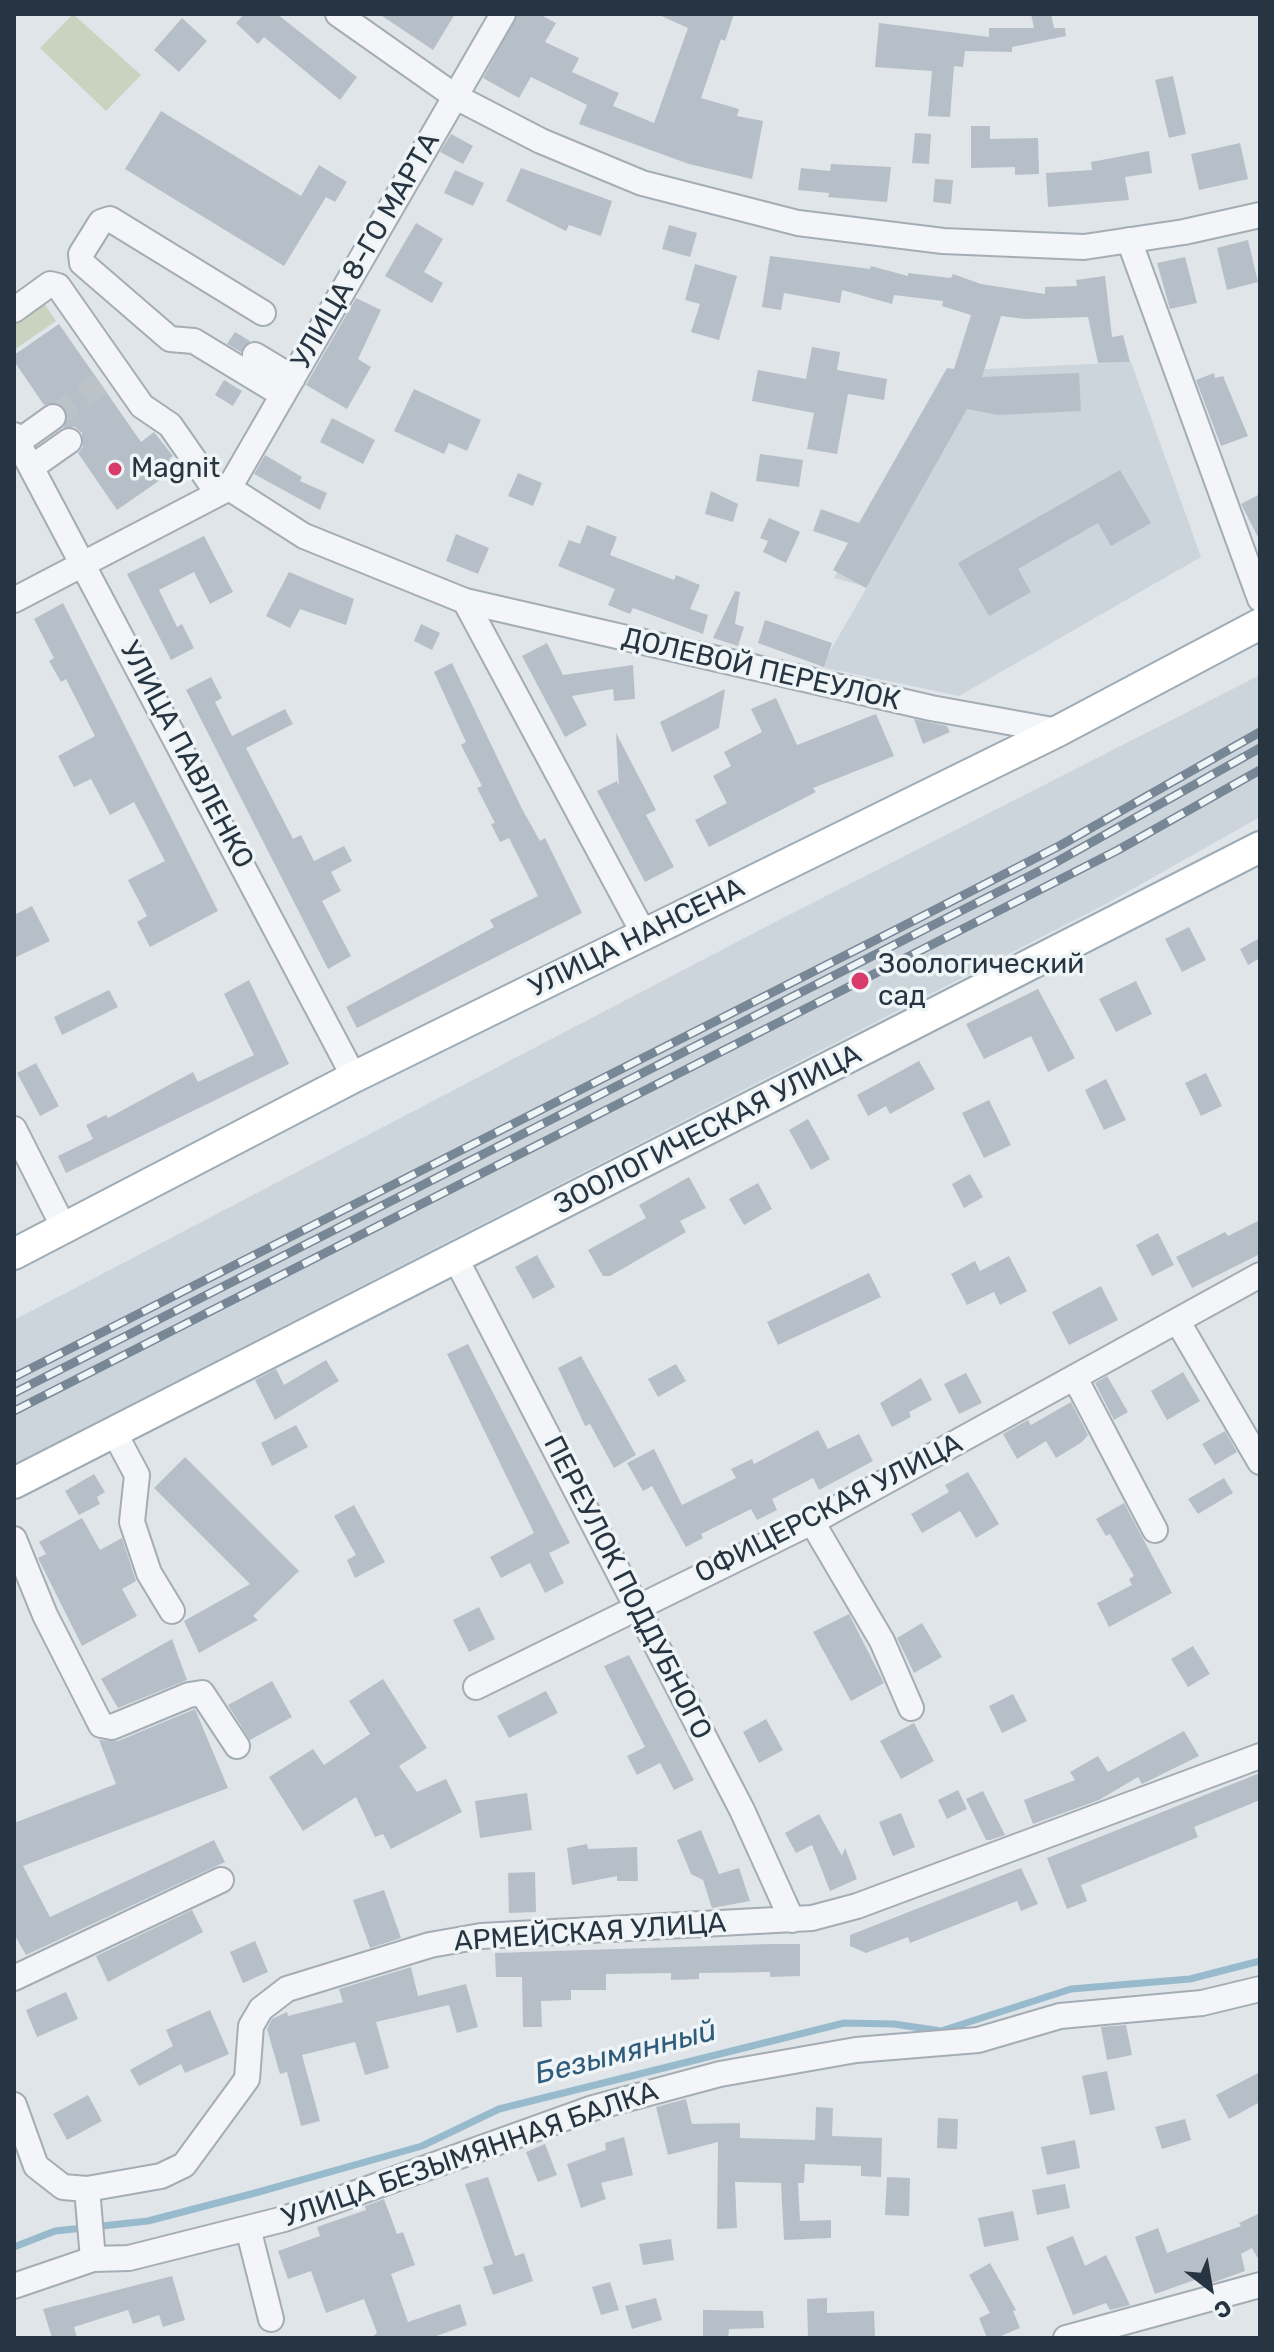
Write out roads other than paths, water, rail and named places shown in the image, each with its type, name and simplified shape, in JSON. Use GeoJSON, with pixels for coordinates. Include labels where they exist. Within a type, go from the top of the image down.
{"type":"FeatureCollection","features":[{"type":"Feature","properties":{"kind":"main road","name":"УЛИЦА НАНСЕНА"},"geometry":{"type":"LineString","coordinates":[[14,1254],[354,1077],[1058,731],[1260,624]]}},
{"type":"Feature","properties":{"kind":"main road","name":"ЗООЛОГИЧЕСКАЯ УЛИЦА"},"geometry":{"type":"LineString","coordinates":[[114,1432],[1260,847]]}},
{"type":"Feature","properties":{"kind":"main road"},"geometry":{"type":"LineString","coordinates":[[14,1483],[114,1432]]}},
{"type":"Feature","properties":{"kind":"street"},"geometry":{"type":"LineString","coordinates":[[338,14],[456,97],[541,141],[642,183],[798,223],[943,241],[1084,247],[1260,215]]}},
{"type":"Feature","properties":{"kind":"street","name":"УЛИЦА 8-ГО МАРТА"},"geometry":{"type":"LineString","coordinates":[[224,491],[503,14]]}},
{"type":"Feature","properties":{"kind":"street"},"geometry":{"type":"LineString","coordinates":[[263,313],[110,219],[101,222],[81,254],[82,263],[170,339],[194,341],[288,386]]}},
{"type":"Feature","properties":{"kind":"street"},"geometry":{"type":"LineString","coordinates":[[1129,240],[1260,599]]}},
{"type":"Feature","properties":{"kind":"street"},"geometry":{"type":"LineString","coordinates":[[14,310],[55,283],[110,378],[146,410],[170,425],[224,491],[14,600]]}},
{"type":"Feature","properties":{"kind":"street"},"geometry":{"type":"LineString","coordinates":[[255,355],[288,386]]}},
{"type":"Feature","properties":{"kind":"street"},"geometry":{"type":"LineString","coordinates":[[16,438],[53,417]]}},
{"type":"Feature","properties":{"kind":"street","name":"УЛИЦА ПАВЛЕНКО"},"geometry":{"type":"LineString","coordinates":[[16,438],[354,1077]]}},
{"type":"Feature","properties":{"kind":"street"},"geometry":{"type":"LineString","coordinates":[[32,467],[69,441]]}},
{"type":"Feature","properties":{"kind":"street","name":"ДОЛЕВОЙ ПЕРЕУЛОК"},"geometry":{"type":"LineString","coordinates":[[224,491],[304,536],[465,601],[870,695],[1058,731]]}},
{"type":"Feature","properties":{"kind":"street"},"geometry":{"type":"LineString","coordinates":[[465,601],[644,934]]}},
{"type":"Feature","properties":{"kind":"street"},"geometry":{"type":"LineString","coordinates":[[14,1129],[64,1228]]}},
{"type":"Feature","properties":{"kind":"street","name":"ПЕРЕУЛОК ПОДДУБНОГО"},"geometry":{"type":"LineString","coordinates":[[456,1259],[742,1810],[792,1920]]}},
{"type":"Feature","properties":{"kind":"street","name":"ОФИЦЕРСКАЯ УЛИЦА"},"geometry":{"type":"LineString","coordinates":[[476,1687],[812,1522],[1260,1275]]}},
{"type":"Feature","properties":{"kind":"street"},"geometry":{"type":"LineString","coordinates":[[1178,1322],[1260,1462]]}},
{"type":"Feature","properties":{"kind":"street"},"geometry":{"type":"LineString","coordinates":[[1075,1378],[1155,1530]]}},
{"type":"Feature","properties":{"kind":"street"},"geometry":{"type":"LineString","coordinates":[[114,1432],[137,1475],[132,1522],[140,1548],[149,1573],[172,1611]]}},
{"type":"Feature","properties":{"kind":"street"},"geometry":{"type":"LineString","coordinates":[[812,1522],[882,1641],[911,1708]]}},
{"type":"Feature","properties":{"kind":"street"},"geometry":{"type":"LineString","coordinates":[[14,1539],[45,1615],[101,1725],[112,1727],[189,1695],[202,1693],[237,1746]]}},
{"type":"Feature","properties":{"kind":"street","name":"АРМЕЙСКАЯ УЛИЦА"},"geometry":{"type":"LineString","coordinates":[[14,2105],[36,2166],[63,2187],[89,2200],[184,2165],[247,2079],[251,2026],[261,2009],[287,1989],[430,1945],[481,1936],[792,1920],[857,1906],[1260,1756]]}},
{"type":"Feature","properties":{"kind":"street"},"geometry":{"type":"LineString","coordinates":[[14,1978],[221,1880]]}},
{"type":"Feature","properties":{"kind":"street","name":"УЛИЦА БЕЗЫМЯННАЯ БАЛКА"},"geometry":{"type":"LineString","coordinates":[[14,2286],[93,2259],[129,2258],[284,2219],[593,2108],[720,2074],[856,2050],[978,2040],[1060,2016],[1202,2003],[1260,1989]]}},
{"type":"Feature","properties":{"kind":"street"},"geometry":{"type":"LineString","coordinates":[[89,2200],[93,2259]]}},
{"type":"Feature","properties":{"kind":"street"},"geometry":{"type":"LineString","coordinates":[[248,2228],[271,2319]]}},
{"type":"Feature","properties":{"kind":"street"},"geometry":{"type":"LineString","coordinates":[[1066,2338],[1260,2285]]}},
{"type":"Feature","properties":{"kind":"waterway","name":"Безымянный"},"geometry":{"type":"LineString","coordinates":[[14,2247],[55,2231],[148,2221],[255,2193],[422,2146],[499,2109],[844,2023],[894,2024],[941,2031],[1071,1989],[1190,1979],[1260,1961]]}},
{"type":"Feature","properties":{"kind":"tunnel"},"geometry":{"type":"LineString","coordinates":[[53,417],[101,384]]}},
{"type":"Feature","properties":{"kind":"railway"},"geometry":{"type":"LineString","coordinates":[[14,1377],[1061,845],[1260,732]]}},
{"type":"Feature","properties":{"kind":"railway"},"geometry":{"type":"LineString","coordinates":[[14,1393],[1051,865],[1260,748]]}},
{"type":"Feature","properties":{"kind":"railway"},"geometry":{"type":"LineString","coordinates":[[14,1411],[1118,850],[1260,770]]}},
{"type":"Feature","properties":{"kind":"place","name":"Magnit"},"geometry":{"type":"Point","coordinates":[115,469]}},
{"type":"Feature","properties":{"kind":"place","name":"Зоологический сад"},"geometry":{"type":"Point","coordinates":[860,981]}}]}
